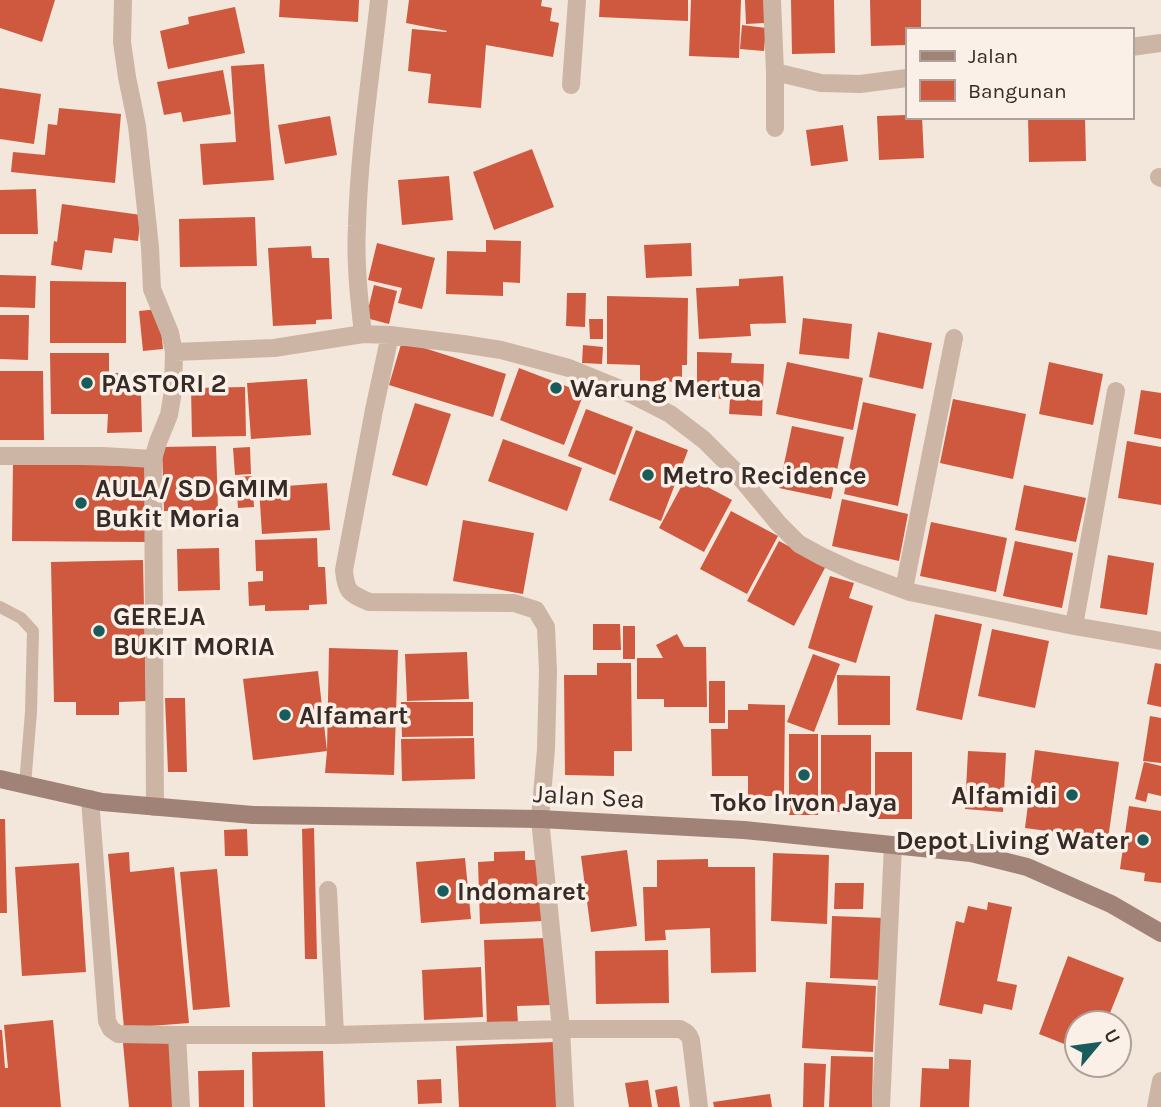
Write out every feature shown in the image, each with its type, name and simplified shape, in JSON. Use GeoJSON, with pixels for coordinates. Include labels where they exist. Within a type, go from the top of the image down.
{"type":"FeatureCollection","features":[{"type":"Feature","properties":{"kind":"main road","name":"Jalan Sea"},"geometry":{"type":"LineString","coordinates":[[0,779],[90,799],[253,815],[540,819],[744,830],[971,853],[1027,867],[1111,904],[1161,933]]}},
{"type":"Feature","properties":{"kind":"street"},"geometry":{"type":"LineString","coordinates":[[123,0],[122,42],[137,126],[152,289],[170,333],[174,352],[169,415],[153,459],[155,807]]}},
{"type":"Feature","properties":{"kind":"street"},"geometry":{"type":"LineString","coordinates":[[363,334],[356,229],[379,0]]}},
{"type":"Feature","properties":{"kind":"street"},"geometry":{"type":"LineString","coordinates":[[571,85],[577,0]]}},
{"type":"Feature","properties":{"kind":"street"},"geometry":{"type":"LineString","coordinates":[[772,0],[775,128]]}},
{"type":"Feature","properties":{"kind":"street"},"geometry":{"type":"LineString","coordinates":[[1133,47],[1161,43]]}},
{"type":"Feature","properties":{"kind":"street"},"geometry":{"type":"LineString","coordinates":[[775,72],[821,83],[860,84],[906,78]]}},
{"type":"Feature","properties":{"kind":"street"},"geometry":{"type":"LineString","coordinates":[[174,352],[274,348],[363,334],[390,335],[501,350],[569,368],[623,390],[670,414],[704,440],[734,470],[799,544],[853,571],[922,594],[1161,641]]}},
{"type":"Feature","properties":{"kind":"street"},"geometry":{"type":"LineString","coordinates":[[390,335],[344,570],[345,584],[350,593],[369,602],[514,603],[536,610],[546,627],[546,749],[540,819],[561,1029],[565,1107]]}},
{"type":"Feature","properties":{"kind":"street"},"geometry":{"type":"LineString","coordinates":[[904,589],[954,338]]}},
{"type":"Feature","properties":{"kind":"street"},"geometry":{"type":"LineString","coordinates":[[1074,626],[1116,391]]}},
{"type":"Feature","properties":{"kind":"street"},"geometry":{"type":"LineString","coordinates":[[0,456],[153,459]]}},
{"type":"Feature","properties":{"kind":"street"},"geometry":{"type":"LineString","coordinates":[[90,799],[107,1021],[118,1034],[335,1035],[561,1029],[680,1030],[691,1040],[699,1107]]}},
{"type":"Feature","properties":{"kind":"street"},"geometry":{"type":"LineString","coordinates":[[881,1107],[893,845]]}},
{"type":"Feature","properties":{"kind":"street"},"geometry":{"type":"LineString","coordinates":[[328,890],[335,1035]]}},
{"type":"Feature","properties":{"kind":"street"},"geometry":{"type":"LineString","coordinates":[[177,1035],[181,1107]]}},
{"type":"Feature","properties":{"kind":"street"},"geometry":{"type":"LineString","coordinates":[[1156,1107],[1161,1081]]}},
{"type":"Feature","properties":{"kind":"lane"},"geometry":{"type":"LineString","coordinates":[[0,607],[21,618],[33,631],[31,712],[25,785]]}},
{"type":"Feature","properties":{"kind":"building"},"geometry":{"type":"Polygon","coordinates":[[[0,0],[55,0],[42,42],[0,28],[0,0]]]}},
{"type":"Feature","properties":{"kind":"building"},"geometry":{"type":"Polygon","coordinates":[[[280,0],[359,0],[358,22],[279,17],[280,0]]]}},
{"type":"Feature","properties":{"kind":"building"},"geometry":{"type":"Polygon","coordinates":[[[409,0],[542,0],[541,6],[552,8],[550,21],[559,23],[553,57],[486,45],[481,108],[428,103],[431,74],[408,71],[412,29],[447,31],[406,23],[409,0]]]}},
{"type":"Feature","properties":{"kind":"building"},"geometry":{"type":"Polygon","coordinates":[[[600,0],[688,0],[688,21],[599,17],[600,0]]]}},
{"type":"Feature","properties":{"kind":"building"},"geometry":{"type":"Polygon","coordinates":[[[691,0],[741,0],[739,58],[689,56],[691,0]]]}},
{"type":"Feature","properties":{"kind":"building"},"geometry":{"type":"Polygon","coordinates":[[[745,0],[765,0],[765,23],[746,24],[745,0]]]}},
{"type":"Feature","properties":{"kind":"building"},"geometry":{"type":"Polygon","coordinates":[[[791,0],[834,0],[835,53],[792,54],[791,0]]]}},
{"type":"Feature","properties":{"kind":"building"},"geometry":{"type":"Polygon","coordinates":[[[870,0],[921,0],[921,28],[906,28],[906,45],[871,46],[870,0]]]}},
{"type":"Feature","properties":{"kind":"building"},"geometry":{"type":"Polygon","coordinates":[[[235,7],[245,53],[168,69],[160,31],[189,24],[188,17],[235,7]]]}},
{"type":"Feature","properties":{"kind":"building"},"geometry":{"type":"Polygon","coordinates":[[[742,25],[766,28],[764,51],[740,49],[742,25]]]}},
{"type":"Feature","properties":{"kind":"building"},"geometry":{"type":"Polygon","coordinates":[[[264,64],[274,180],[203,185],[200,144],[236,142],[231,66],[264,64]]]}},
{"type":"Feature","properties":{"kind":"building"},"geometry":{"type":"Polygon","coordinates":[[[223,70],[231,114],[183,122],[181,112],[164,115],[157,82],[223,70]]]}},
{"type":"Feature","properties":{"kind":"building"},"geometry":{"type":"Polygon","coordinates":[[[0,88],[41,94],[34,144],[0,139],[0,88]]]}},
{"type":"Feature","properties":{"kind":"building"},"geometry":{"type":"Polygon","coordinates":[[[59,108],[121,114],[115,183],[11,172],[13,152],[45,155],[48,124],[57,125],[59,108]]]}},
{"type":"Feature","properties":{"kind":"building"},"geometry":{"type":"Polygon","coordinates":[[[906,115],[906,119],[922,119],[924,158],[879,160],[877,116],[906,115]]]}},
{"type":"Feature","properties":{"kind":"building"},"geometry":{"type":"Polygon","coordinates":[[[330,116],[337,155],[285,164],[278,125],[330,116]]]}},
{"type":"Feature","properties":{"kind":"building"},"geometry":{"type":"Polygon","coordinates":[[[1028,119],[1085,119],[1086,161],[1029,162],[1028,119]]]}},
{"type":"Feature","properties":{"kind":"building"},"geometry":{"type":"Polygon","coordinates":[[[843,125],[848,161],[811,166],[806,130],[843,125]]]}},
{"type":"Feature","properties":{"kind":"building"},"geometry":{"type":"Polygon","coordinates":[[[532,149],[554,207],[494,230],[473,172],[532,149]]]}},
{"type":"Feature","properties":{"kind":"building"},"geometry":{"type":"Polygon","coordinates":[[[449,176],[453,220],[402,225],[398,180],[449,176]]]}},
{"type":"Feature","properties":{"kind":"building"},"geometry":{"type":"Polygon","coordinates":[[[36,189],[38,234],[0,234],[0,190],[36,189]]]}},
{"type":"Feature","properties":{"kind":"building"},"geometry":{"type":"Polygon","coordinates":[[[62,204],[141,215],[138,241],[114,238],[112,253],[85,250],[82,270],[51,265],[62,204]]]}},
{"type":"Feature","properties":{"kind":"building"},"geometry":{"type":"Polygon","coordinates":[[[255,217],[257,266],[180,267],[179,219],[255,217]]]}},
{"type":"Feature","properties":{"kind":"building"},"geometry":{"type":"Polygon","coordinates":[[[486,240],[521,241],[520,283],[503,282],[503,296],[446,294],[447,251],[486,252],[486,240]]]}},
{"type":"Feature","properties":{"kind":"building"},"geometry":{"type":"Polygon","coordinates":[[[377,243],[435,258],[422,309],[398,303],[402,288],[368,280],[377,243]]]}},
{"type":"Feature","properties":{"kind":"building"},"geometry":{"type":"Polygon","coordinates":[[[691,243],[692,276],[646,278],[644,245],[691,243]]]}},
{"type":"Feature","properties":{"kind":"building"},"geometry":{"type":"Polygon","coordinates":[[[311,246],[312,258],[329,258],[332,319],[316,320],[316,324],[273,326],[268,248],[311,246]]]}},
{"type":"Feature","properties":{"kind":"building"},"geometry":{"type":"Polygon","coordinates":[[[0,275],[36,276],[35,308],[0,307],[0,275]]]}},
{"type":"Feature","properties":{"kind":"building"},"geometry":{"type":"Polygon","coordinates":[[[783,276],[786,323],[750,324],[751,336],[699,339],[696,288],[739,286],[739,279],[783,276]]]}},
{"type":"Feature","properties":{"kind":"building"},"geometry":{"type":"Polygon","coordinates":[[[50,281],[126,282],[126,343],[50,343],[50,281]]]}},
{"type":"Feature","properties":{"kind":"building"},"geometry":{"type":"Polygon","coordinates":[[[374,285],[397,291],[389,324],[366,318],[374,285]]]}},
{"type":"Feature","properties":{"kind":"building"},"geometry":{"type":"Polygon","coordinates":[[[567,293],[586,293],[585,327],[566,326],[567,293]]]}},
{"type":"Feature","properties":{"kind":"building"},"geometry":{"type":"Polygon","coordinates":[[[607,296],[688,298],[687,365],[682,365],[682,382],[640,381],[640,365],[607,364],[607,296]]]}},
{"type":"Feature","properties":{"kind":"building"},"geometry":{"type":"Polygon","coordinates":[[[159,309],[163,349],[143,351],[139,311],[159,309]]]}},
{"type":"Feature","properties":{"kind":"building"},"geometry":{"type":"Polygon","coordinates":[[[0,315],[29,315],[28,360],[0,359],[0,315]]]}},
{"type":"Feature","properties":{"kind":"building"},"geometry":{"type":"Polygon","coordinates":[[[803,318],[852,324],[849,359],[799,354],[803,318]]]}},
{"type":"Feature","properties":{"kind":"building"},"geometry":{"type":"Polygon","coordinates":[[[589,319],[603,319],[603,339],[590,339],[589,319]]]}},
{"type":"Feature","properties":{"kind":"building"},"geometry":{"type":"Polygon","coordinates":[[[878,332],[932,343],[923,389],[869,377],[878,332]]]}},
{"type":"Feature","properties":{"kind":"building"},"geometry":{"type":"Polygon","coordinates":[[[402,341],[506,374],[493,417],[389,385],[402,341]]]}},
{"type":"Feature","properties":{"kind":"building"},"geometry":{"type":"Polygon","coordinates":[[[583,345],[603,347],[602,364],[582,363],[583,345]]]}},
{"type":"Feature","properties":{"kind":"building"},"geometry":{"type":"Polygon","coordinates":[[[697,352],[732,353],[731,363],[764,364],[762,416],[729,414],[730,399],[697,398],[697,352]]]}},
{"type":"Feature","properties":{"kind":"building","name":"PASTORI 2"},"geometry":{"type":"Polygon","coordinates":[[[50,353],[109,353],[109,373],[123,373],[124,393],[141,393],[142,432],[107,433],[108,414],[51,414],[50,353]]]}},
{"type":"Feature","properties":{"kind":"building"},"geometry":{"type":"Polygon","coordinates":[[[787,362],[863,378],[853,430],[776,414],[787,362]]]}},
{"type":"Feature","properties":{"kind":"building"},"geometry":{"type":"Polygon","coordinates":[[[1049,362],[1103,374],[1093,425],[1039,414],[1049,362]]]}},
{"type":"Feature","properties":{"kind":"building"},"geometry":{"type":"Polygon","coordinates":[[[519,368],[584,393],[564,445],[500,420],[519,368]]]}},
{"type":"Feature","properties":{"kind":"building"},"geometry":{"type":"Polygon","coordinates":[[[0,371],[43,371],[44,440],[0,440],[0,371]]]}},
{"type":"Feature","properties":{"kind":"building"},"geometry":{"type":"Polygon","coordinates":[[[307,379],[311,435],[251,439],[247,383],[307,379]]]}},
{"type":"Feature","properties":{"kind":"building"},"geometry":{"type":"Polygon","coordinates":[[[245,387],[246,436],[192,437],[191,388],[245,387]]]}},
{"type":"Feature","properties":{"kind":"building"},"geometry":{"type":"Polygon","coordinates":[[[1141,390],[1161,393],[1161,439],[1134,434],[1141,390]]]}},
{"type":"Feature","properties":{"kind":"building"},"geometry":{"type":"Polygon","coordinates":[[[953,399],[1026,414],[1013,479],[940,463],[953,399]]]}},
{"type":"Feature","properties":{"kind":"building"},"geometry":{"type":"Polygon","coordinates":[[[863,402],[916,414],[898,506],[844,494],[863,402]]]}},
{"type":"Feature","properties":{"kind":"building"},"geometry":{"type":"Polygon","coordinates":[[[415,403],[451,414],[427,486],[392,475],[415,403]]]}},
{"type":"Feature","properties":{"kind":"building"},"geometry":{"type":"Polygon","coordinates":[[[586,409],[633,427],[615,475],[568,456],[586,409]]]}},
{"type":"Feature","properties":{"kind":"building"},"geometry":{"type":"Polygon","coordinates":[[[792,426],[844,437],[831,499],[779,488],[792,426]]]}},
{"type":"Feature","properties":{"kind":"building","name":"Metro Recidence"},"geometry":{"type":"Polygon","coordinates":[[[636,430],[688,450],[661,521],[609,500],[636,430]]]}},
{"type":"Feature","properties":{"kind":"building"},"geometry":{"type":"Polygon","coordinates":[[[503,439],[582,468],[567,511],[488,481],[503,439]]]}},
{"type":"Feature","properties":{"kind":"building"},"geometry":{"type":"Polygon","coordinates":[[[1127,441],[1161,447],[1161,505],[1118,498],[1127,441]]]}},
{"type":"Feature","properties":{"kind":"building"},"geometry":{"type":"Polygon","coordinates":[[[216,446],[218,510],[164,511],[162,447],[216,446]]]}},
{"type":"Feature","properties":{"kind":"building"},"geometry":{"type":"Polygon","coordinates":[[[250,447],[251,474],[235,475],[233,448],[250,447]]]}},
{"type":"Feature","properties":{"kind":"building","name":"AULA/ SD GMIM Bukit Moria"},"geometry":{"type":"Polygon","coordinates":[[[13,464],[149,466],[148,542],[12,541],[13,464]]]}},
{"type":"Feature","properties":{"kind":"building"},"geometry":{"type":"Polygon","coordinates":[[[252,476],[254,507],[238,508],[236,477],[252,476]]]}},
{"type":"Feature","properties":{"kind":"building"},"geometry":{"type":"Polygon","coordinates":[[[687,476],[732,500],[704,552],[659,528],[687,476]]]}},
{"type":"Feature","properties":{"kind":"building"},"geometry":{"type":"Polygon","coordinates":[[[327,483],[330,530],[262,534],[259,488],[327,483]]]}},
{"type":"Feature","properties":{"kind":"building"},"geometry":{"type":"Polygon","coordinates":[[[1024,485],[1086,498],[1076,542],[1015,530],[1024,485]]]}},
{"type":"Feature","properties":{"kind":"building"},"geometry":{"type":"Polygon","coordinates":[[[842,499],[908,514],[899,561],[832,546],[842,499]]]}},
{"type":"Feature","properties":{"kind":"building"},"geometry":{"type":"Polygon","coordinates":[[[731,511],[778,536],[747,594],[700,569],[731,511]]]}},
{"type":"Feature","properties":{"kind":"building"},"geometry":{"type":"Polygon","coordinates":[[[463,520],[534,533],[523,594],[453,581],[463,520]]]}},
{"type":"Feature","properties":{"kind":"building"},"geometry":{"type":"Polygon","coordinates":[[[931,522],[1007,538],[996,592],[920,576],[931,522]]]}},
{"type":"Feature","properties":{"kind":"building"},"geometry":{"type":"Polygon","coordinates":[[[317,538],[318,567],[325,567],[327,604],[309,605],[309,610],[265,611],[265,605],[249,606],[248,582],[263,581],[263,571],[256,571],[255,540],[317,538]]]}},
{"type":"Feature","properties":{"kind":"building"},"geometry":{"type":"Polygon","coordinates":[[[779,541],[826,566],[794,626],[747,601],[779,541]]]}},
{"type":"Feature","properties":{"kind":"building"},"geometry":{"type":"Polygon","coordinates":[[[1015,541],[1073,553],[1062,608],[1003,596],[1015,541]]]}},
{"type":"Feature","properties":{"kind":"building"},"geometry":{"type":"Polygon","coordinates":[[[219,548],[220,590],[178,591],[177,549],[219,548]]]}},
{"type":"Feature","properties":{"kind":"building"},"geometry":{"type":"Polygon","coordinates":[[[1108,555],[1154,563],[1147,615],[1100,608],[1108,555]]]}},
{"type":"Feature","properties":{"kind":"building","name":"GEREJA BUKIT MORIA"},"geometry":{"type":"Polygon","coordinates":[[[143,560],[146,701],[119,702],[119,715],[76,715],[76,702],[54,702],[51,562],[143,560]]]}},
{"type":"Feature","properties":{"kind":"building"},"geometry":{"type":"Polygon","coordinates":[[[830,576],[854,583],[849,598],[873,606],[856,663],[808,648],[830,576]]]}},
{"type":"Feature","properties":{"kind":"building"},"geometry":{"type":"Polygon","coordinates":[[[935,614],[982,624],[962,720],[916,710],[935,614]]]}},
{"type":"Feature","properties":{"kind":"building"},"geometry":{"type":"Polygon","coordinates":[[[593,624],[620,624],[621,650],[593,650],[593,624]]]}},
{"type":"Feature","properties":{"kind":"building"},"geometry":{"type":"Polygon","coordinates":[[[623,626],[635,626],[635,659],[623,659],[623,626]]]}},
{"type":"Feature","properties":{"kind":"building"},"geometry":{"type":"Polygon","coordinates":[[[992,629],[1049,641],[1035,708],[978,696],[992,629]]]}},
{"type":"Feature","properties":{"kind":"building"},"geometry":{"type":"Polygon","coordinates":[[[677,634],[684,647],[706,647],[707,707],[664,707],[664,699],[637,699],[637,658],[663,658],[656,645],[677,634]]]}},
{"type":"Feature","properties":{"kind":"building"},"geometry":{"type":"Polygon","coordinates":[[[329,648],[398,650],[394,775],[325,773],[329,648]]]}},
{"type":"Feature","properties":{"kind":"building"},"geometry":{"type":"Polygon","coordinates":[[[467,652],[469,699],[407,701],[405,654],[467,652]]]}},
{"type":"Feature","properties":{"kind":"building"},"geometry":{"type":"Polygon","coordinates":[[[813,654],[840,664],[814,732],[787,722],[813,654]]]}},
{"type":"Feature","properties":{"kind":"building"},"geometry":{"type":"Polygon","coordinates":[[[597,663],[631,663],[632,751],[614,751],[614,776],[565,775],[564,675],[597,675],[597,663]]]}},
{"type":"Feature","properties":{"kind":"building"},"geometry":{"type":"Polygon","coordinates":[[[1155,663],[1161,664],[1161,707],[1147,704],[1155,663]]]}},
{"type":"Feature","properties":{"kind":"building","name":"Alfamart"},"geometry":{"type":"Polygon","coordinates":[[[318,671],[327,751],[253,760],[243,679],[318,671]]]}},
{"type":"Feature","properties":{"kind":"building"},"geometry":{"type":"Polygon","coordinates":[[[837,675],[890,676],[890,725],[838,725],[837,675]]]}},
{"type":"Feature","properties":{"kind":"building"},"geometry":{"type":"Polygon","coordinates":[[[709,681],[725,681],[725,723],[709,723],[709,681]]]}},
{"type":"Feature","properties":{"kind":"building"},"geometry":{"type":"Polygon","coordinates":[[[165,698],[185,698],[187,772],[168,772],[165,698]]]}},
{"type":"Feature","properties":{"kind":"building"},"geometry":{"type":"Polygon","coordinates":[[[401,702],[473,702],[473,736],[402,737],[401,702]]]}},
{"type":"Feature","properties":{"kind":"building"},"geometry":{"type":"Polygon","coordinates":[[[748,704],[785,705],[784,796],[748,796],[748,776],[712,776],[711,729],[728,729],[728,710],[748,710],[748,704]]]}},
{"type":"Feature","properties":{"kind":"building"},"geometry":{"type":"Polygon","coordinates":[[[1150,716],[1161,718],[1161,763],[1143,761],[1150,716]]]}},
{"type":"Feature","properties":{"kind":"building","name":"Toko Irvon Jaya"},"geometry":{"type":"Polygon","coordinates":[[[789,734],[818,734],[818,815],[789,815],[789,734]]]}},
{"type":"Feature","properties":{"kind":"building"},"geometry":{"type":"Polygon","coordinates":[[[821,735],[871,735],[871,812],[821,812],[821,735]]]}},
{"type":"Feature","properties":{"kind":"building"},"geometry":{"type":"Polygon","coordinates":[[[474,738],[475,779],[402,781],[401,739],[474,738]]]}},
{"type":"Feature","properties":{"kind":"building","name":"Alfamidi"},"geometry":{"type":"Polygon","coordinates":[[[1035,750],[1119,762],[1108,839],[1025,828],[1035,750]]]}},
{"type":"Feature","properties":{"kind":"building"},"geometry":{"type":"Polygon","coordinates":[[[968,751],[1006,753],[1003,812],[965,809],[968,751]]]}},
{"type":"Feature","properties":{"kind":"building"},"geometry":{"type":"Polygon","coordinates":[[[875,752],[912,752],[912,819],[875,819],[875,752]]]}},
{"type":"Feature","properties":{"kind":"building"},"geometry":{"type":"Polygon","coordinates":[[[1144,762],[1161,766],[1161,796],[1148,793],[1146,802],[1135,799],[1144,762]]]}},
{"type":"Feature","properties":{"kind":"building","name":"Depot Living Water"},"geometry":{"type":"Polygon","coordinates":[[[1129,806],[1161,811],[1161,883],[1144,881],[1145,873],[1120,869],[1129,806]]]}},
{"type":"Feature","properties":{"kind":"building"},"geometry":{"type":"Polygon","coordinates":[[[0,819],[5,819],[7,913],[0,913],[0,819]]]}},
{"type":"Feature","properties":{"kind":"building"},"geometry":{"type":"Polygon","coordinates":[[[314,828],[317,959],[305,959],[302,829],[314,828]]]}},
{"type":"Feature","properties":{"kind":"building"},"geometry":{"type":"Polygon","coordinates":[[[247,829],[248,856],[225,856],[224,830],[247,829]]]}},
{"type":"Feature","properties":{"kind":"building"},"geometry":{"type":"Polygon","coordinates":[[[627,850],[637,926],[591,932],[581,856],[627,850]]]}},
{"type":"Feature","properties":{"kind":"building"},"geometry":{"type":"Polygon","coordinates":[[[525,851],[525,860],[540,860],[543,921],[480,924],[478,862],[494,861],[494,852],[525,851]]]}},
{"type":"Feature","properties":{"kind":"building"},"geometry":{"type":"Polygon","coordinates":[[[129,852],[130,872],[174,867],[189,1023],[124,1028],[108,854],[129,852]]]}},
{"type":"Feature","properties":{"kind":"building"},"geometry":{"type":"Polygon","coordinates":[[[773,853],[829,855],[827,924],[771,921],[773,853]]]}},
{"type":"Feature","properties":{"kind":"building","name":"Indomaret"},"geometry":{"type":"Polygon","coordinates":[[[465,858],[471,919],[421,923],[416,862],[465,858]]]}},
{"type":"Feature","properties":{"kind":"building"},"geometry":{"type":"Polygon","coordinates":[[[708,859],[708,867],[755,867],[756,972],[711,973],[710,928],[665,930],[666,940],[645,941],[643,887],[657,887],[657,860],[708,859]]]}},
{"type":"Feature","properties":{"kind":"building"},"geometry":{"type":"Polygon","coordinates":[[[79,863],[86,972],[22,976],[15,867],[79,863]]]}},
{"type":"Feature","properties":{"kind":"building"},"geometry":{"type":"Polygon","coordinates":[[[217,869],[230,1007],[193,1010],[180,872],[217,869]]]}},
{"type":"Feature","properties":{"kind":"building"},"geometry":{"type":"Polygon","coordinates":[[[835,883],[864,883],[863,909],[834,909],[835,883]]]}},
{"type":"Feature","properties":{"kind":"building"},"geometry":{"type":"Polygon","coordinates":[[[988,902],[1012,907],[997,981],[1017,985],[1012,1010],[984,1004],[982,1014],[939,1005],[956,921],[964,923],[968,906],[987,910],[988,902]]]}},
{"type":"Feature","properties":{"kind":"building"},"geometry":{"type":"Polygon","coordinates":[[[832,916],[885,918],[883,980],[830,978],[832,916]]]}},
{"type":"Feature","properties":{"kind":"building"},"geometry":{"type":"Polygon","coordinates":[[[547,938],[550,1005],[517,1006],[518,1024],[487,1025],[484,940],[547,938]]]}},
{"type":"Feature","properties":{"kind":"building"},"geometry":{"type":"Polygon","coordinates":[[[668,950],[669,1003],[596,1004],[595,951],[668,950]]]}},
{"type":"Feature","properties":{"kind":"building"},"geometry":{"type":"Polygon","coordinates":[[[1068,956],[1124,978],[1112,1009],[1063,1009],[1063,1043],[1039,1034],[1068,956]]]}},
{"type":"Feature","properties":{"kind":"building"},"geometry":{"type":"Polygon","coordinates":[[[481,967],[483,1017],[424,1020],[422,970],[481,967]]]}},
{"type":"Feature","properties":{"kind":"building"},"geometry":{"type":"Polygon","coordinates":[[[806,982],[876,986],[873,1052],[802,1048],[806,982]]]}},
{"type":"Feature","properties":{"kind":"building"},"geometry":{"type":"Polygon","coordinates":[[[53,1020],[61,1107],[0,1107],[0,1030],[5,1068],[8,1068],[4,1025],[53,1020]]]}},
{"type":"Feature","properties":{"kind":"building"},"geometry":{"type":"Polygon","coordinates":[[[170,1038],[176,1107],[129,1107],[123,1043],[170,1038]]]}},
{"type":"Feature","properties":{"kind":"building"},"geometry":{"type":"Polygon","coordinates":[[[554,1042],[558,1107],[459,1107],[456,1046],[554,1042]]]}},
{"type":"Feature","properties":{"kind":"building"},"geometry":{"type":"Polygon","coordinates":[[[323,1051],[325,1107],[253,1107],[252,1052],[323,1051]]]}},
{"type":"Feature","properties":{"kind":"building"},"geometry":{"type":"Polygon","coordinates":[[[831,1056],[873,1057],[872,1107],[829,1107],[831,1056]]]}},
{"type":"Feature","properties":{"kind":"building"},"geometry":{"type":"Polygon","coordinates":[[[949,1059],[971,1060],[969,1107],[920,1107],[922,1068],[949,1069],[949,1059]]]}},
{"type":"Feature","properties":{"kind":"building"},"geometry":{"type":"Polygon","coordinates":[[[804,1063],[826,1064],[824,1107],[803,1107],[804,1063]]]}},
{"type":"Feature","properties":{"kind":"building"},"geometry":{"type":"Polygon","coordinates":[[[244,1070],[244,1107],[199,1107],[198,1071],[244,1070]]]}},
{"type":"Feature","properties":{"kind":"building"},"geometry":{"type":"Polygon","coordinates":[[[441,1079],[442,1103],[418,1104],[417,1080],[441,1079]]]}},
{"type":"Feature","properties":{"kind":"building"},"geometry":{"type":"Polygon","coordinates":[[[648,1080],[652,1107],[629,1107],[625,1083],[648,1080]]]}},
{"type":"Feature","properties":{"kind":"building"},"geometry":{"type":"Polygon","coordinates":[[[677,1086],[680,1107],[658,1107],[655,1090],[677,1086]]]}},
{"type":"Feature","properties":{"kind":"building"},"geometry":{"type":"Polygon","coordinates":[[[770,1094],[772,1107],[714,1107],[713,1102],[770,1094]]]}},
{"type":"Feature","properties":{"kind":"place","name":"PASTORI 2"},"geometry":{"type":"Point","coordinates":[87,383]}},
{"type":"Feature","properties":{"kind":"place","name":"Warung Mertua"},"geometry":{"type":"Point","coordinates":[556,388]}},
{"type":"Feature","properties":{"kind":"place","name":"Metro Recidence"},"geometry":{"type":"Point","coordinates":[648,475]}},
{"type":"Feature","properties":{"kind":"place","name":"AULA/ SD GMIM Bukit Moria"},"geometry":{"type":"Point","coordinates":[81,503]}},
{"type":"Feature","properties":{"kind":"place","name":"GEREJA BUKIT MORIA"},"geometry":{"type":"Point","coordinates":[99,631]}},
{"type":"Feature","properties":{"kind":"place","name":"Alfamart"},"geometry":{"type":"Point","coordinates":[285,715]}},
{"type":"Feature","properties":{"kind":"place","name":"Toko Irvon Jaya"},"geometry":{"type":"Point","coordinates":[804,775]}},
{"type":"Feature","properties":{"kind":"place","name":"Alfamidi"},"geometry":{"type":"Point","coordinates":[1072,795]}},
{"type":"Feature","properties":{"kind":"place","name":"Depot Living Water"},"geometry":{"type":"Point","coordinates":[1143,840]}},
{"type":"Feature","properties":{"kind":"place","name":"Indomaret"},"geometry":{"type":"Point","coordinates":[443,891]}}]}
